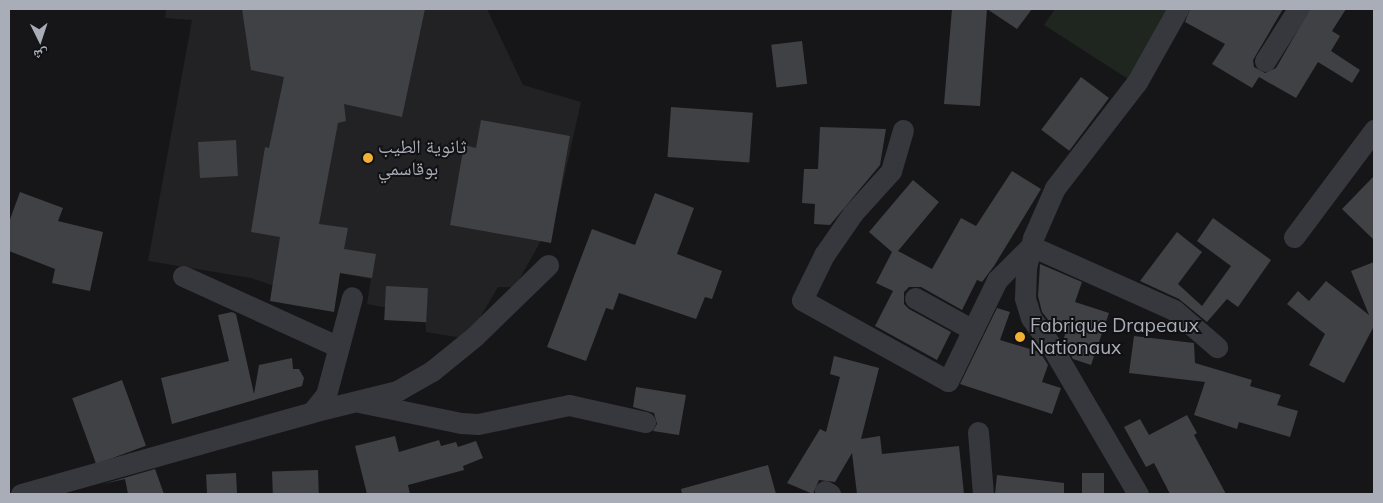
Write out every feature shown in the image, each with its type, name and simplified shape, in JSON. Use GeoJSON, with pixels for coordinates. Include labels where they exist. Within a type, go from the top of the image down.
{"type":"FeatureCollection","features":[{"type":"Feature","properties":{"kind":"street"},"geometry":{"type":"LineString","coordinates":[[1138,494],[1050,344],[1031,318],[1025,298],[1031,246],[1055,188],[1137,82],[1178,9]]}},
{"type":"Feature","properties":{"kind":"street"},"geometry":{"type":"LineString","coordinates":[[1265,61],[1298,9]]}},
{"type":"Feature","properties":{"kind":"street"},"geometry":{"type":"LineString","coordinates":[[903,130],[892,171],[853,213],[824,255],[802,300],[948,381],[997,280],[1031,246]]}},
{"type":"Feature","properties":{"kind":"street"},"geometry":{"type":"LineString","coordinates":[[1294,237],[1374,130]]}},
{"type":"Feature","properties":{"kind":"street"},"geometry":{"type":"LineString","coordinates":[[1031,246],[1174,310],[1217,347]]}},
{"type":"Feature","properties":{"kind":"street"},"geometry":{"type":"LineString","coordinates":[[21,494],[312,412],[359,402],[396,391],[432,371],[475,336],[548,265]]}},
{"type":"Feature","properties":{"kind":"street"},"geometry":{"type":"LineString","coordinates":[[183,276],[339,347]]}},
{"type":"Feature","properties":{"kind":"street"},"geometry":{"type":"LineString","coordinates":[[312,412],[326,395],[352,297]]}},
{"type":"Feature","properties":{"kind":"street"},"geometry":{"type":"LineString","coordinates":[[915,298],[973,330]]}},
{"type":"Feature","properties":{"kind":"street"},"geometry":{"type":"LineString","coordinates":[[359,402],[461,423],[478,424],[568,404],[645,422]]}},
{"type":"Feature","properties":{"kind":"street"},"geometry":{"type":"LineString","coordinates":[[978,432],[983,494]]}},
{"type":"Feature","properties":{"kind":"shaded area","name":"ثانوية الطيب بوقاسمي"},"geometry":{"type":"Polygon","coordinates":[[[166,9],[487,9],[523,85],[581,102],[556,214],[515,287],[498,287],[474,328],[462,338],[426,332],[425,315],[367,304],[371,279],[340,273],[332,305],[251,278],[148,261],[192,20],[165,18],[166,9]]]}},
{"type":"Feature","properties":{"kind":"shaded area"},"geometry":{"type":"Polygon","coordinates":[[[1055,9],[1168,9],[1128,79],[1044,25],[1055,9]]]}},
{"type":"Feature","properties":{"kind":"building"},"geometry":{"type":"Polygon","coordinates":[[[242,9],[425,9],[402,117],[344,104],[346,121],[338,123],[319,224],[348,228],[344,249],[376,254],[372,278],[340,273],[334,312],[270,301],[280,237],[251,232],[265,147],[269,148],[284,77],[251,70],[242,9]]]}},
{"type":"Feature","properties":{"kind":"building"},"geometry":{"type":"Polygon","coordinates":[[[952,9],[987,9],[980,106],[944,104],[952,9]]]}},
{"type":"Feature","properties":{"kind":"building"},"geometry":{"type":"Polygon","coordinates":[[[987,9],[1032,9],[1017,29],[987,9]]]}},
{"type":"Feature","properties":{"kind":"building"},"geometry":{"type":"Polygon","coordinates":[[[1190,9],[1283,9],[1253,60],[1254,67],[1265,73],[1276,68],[1310,9],[1346,9],[1332,31],[1340,36],[1331,51],[1360,70],[1352,83],[1318,62],[1296,98],[1259,77],[1252,88],[1212,64],[1225,44],[1185,22],[1190,9]]]}},
{"type":"Feature","properties":{"kind":"building"},"geometry":{"type":"Polygon","coordinates":[[[802,41],[807,84],[776,87],[771,45],[802,41]]]}},
{"type":"Feature","properties":{"kind":"building"},"geometry":{"type":"Polygon","coordinates":[[[1081,77],[1109,98],[1069,151],[1041,130],[1081,77]]]}},
{"type":"Feature","properties":{"kind":"building"},"geometry":{"type":"Polygon","coordinates":[[[671,107],[753,113],[749,163],[668,157],[671,107]]]}},
{"type":"Feature","properties":{"kind":"building"},"geometry":{"type":"Polygon","coordinates":[[[481,120],[570,136],[551,243],[450,225],[464,145],[476,148],[481,120]]]}},
{"type":"Feature","properties":{"kind":"building"},"geometry":{"type":"Polygon","coordinates":[[[820,127],[886,129],[880,165],[830,225],[814,224],[815,204],[802,203],[804,169],[818,169],[820,127]]]}},
{"type":"Feature","properties":{"kind":"building"},"geometry":{"type":"Polygon","coordinates":[[[236,140],[238,176],[200,178],[198,142],[236,140]]]}},
{"type":"Feature","properties":{"kind":"building"},"geometry":{"type":"Polygon","coordinates":[[[1012,171],[1041,189],[994,266],[982,282],[977,280],[962,310],[921,287],[909,287],[904,292],[904,304],[909,309],[951,332],[937,360],[875,326],[893,291],[876,283],[892,252],[869,232],[913,180],[939,202],[898,251],[932,269],[961,218],[976,226],[1012,171]]]}},
{"type":"Feature","properties":{"kind":"building"},"geometry":{"type":"Polygon","coordinates":[[[1374,176],[1374,240],[1342,209],[1374,176]]]}},
{"type":"Feature","properties":{"kind":"building"},"geometry":{"type":"Polygon","coordinates":[[[20,192],[63,208],[58,221],[103,232],[90,291],[52,283],[55,269],[9,251],[9,222],[20,192]]]}},
{"type":"Feature","properties":{"kind":"building"},"geometry":{"type":"Polygon","coordinates":[[[655,193],[694,208],[677,254],[722,271],[712,299],[705,297],[696,319],[619,293],[613,310],[606,308],[586,361],[547,347],[592,229],[635,245],[655,193]]]}},
{"type":"Feature","properties":{"kind":"building"},"geometry":{"type":"Polygon","coordinates":[[[1213,218],[1271,260],[1238,307],[1227,299],[1207,322],[1179,299],[1140,281],[1177,232],[1202,252],[1178,284],[1202,306],[1231,266],[1197,241],[1213,218]]]}},
{"type":"Feature","properties":{"kind":"building"},"geometry":{"type":"Polygon","coordinates":[[[1374,262],[1374,326],[1344,383],[1309,365],[1325,334],[1287,304],[1298,291],[1309,301],[1326,281],[1369,315],[1351,271],[1374,262]]]}},
{"type":"Feature","properties":{"kind":"building"},"geometry":{"type":"Polygon","coordinates":[[[1040,264],[1082,282],[1075,302],[1109,313],[1091,365],[1073,359],[1063,341],[1067,328],[1049,321],[1042,312],[1038,296],[1040,264]]]}},
{"type":"Feature","properties":{"kind":"building"},"geometry":{"type":"Polygon","coordinates":[[[386,286],[428,288],[426,322],[384,320],[386,286]]]}},
{"type":"Feature","properties":{"kind":"building"},"geometry":{"type":"Polygon","coordinates":[[[997,308],[1010,312],[1000,340],[1040,352],[1048,365],[1042,382],[1061,388],[1052,414],[960,384],[997,308]]]}},
{"type":"Feature","properties":{"kind":"building"},"geometry":{"type":"Polygon","coordinates":[[[232,312],[236,314],[254,394],[259,365],[292,358],[293,369],[299,369],[304,378],[302,386],[172,424],[161,378],[229,361],[218,315],[232,312]]]}},
{"type":"Feature","properties":{"kind":"building"},"geometry":{"type":"Polygon","coordinates":[[[1134,336],[1194,343],[1195,363],[1252,380],[1250,386],[1281,395],[1277,405],[1298,411],[1290,437],[1239,422],[1237,429],[1194,415],[1205,382],[1129,373],[1134,336]]]}},
{"type":"Feature","properties":{"kind":"building"},"geometry":{"type":"Polygon","coordinates":[[[834,356],[879,368],[861,439],[880,436],[882,454],[959,446],[964,494],[857,494],[852,453],[835,482],[819,480],[813,494],[787,483],[820,429],[826,432],[840,377],[830,374],[834,356]]]}},
{"type":"Feature","properties":{"kind":"building"},"geometry":{"type":"Polygon","coordinates":[[[122,380],[146,446],[96,464],[72,398],[122,380]]]}},
{"type":"Feature","properties":{"kind":"building"},"geometry":{"type":"Polygon","coordinates":[[[636,387],[686,395],[679,435],[653,431],[657,424],[654,413],[633,407],[636,387]]]}},
{"type":"Feature","properties":{"kind":"building"},"geometry":{"type":"Polygon","coordinates":[[[1187,415],[1197,433],[1194,435],[1226,494],[1170,494],[1154,463],[1146,467],[1124,427],[1140,419],[1149,435],[1187,415]]]}},
{"type":"Feature","properties":{"kind":"building"},"geometry":{"type":"Polygon","coordinates":[[[395,436],[399,452],[439,440],[441,446],[456,442],[458,447],[476,441],[483,458],[463,466],[464,470],[408,485],[410,494],[367,494],[355,446],[395,436]]]}},
{"type":"Feature","properties":{"kind":"building"},"geometry":{"type":"Polygon","coordinates":[[[768,465],[776,494],[682,494],[681,489],[768,465]]]}},
{"type":"Feature","properties":{"kind":"building"},"geometry":{"type":"Polygon","coordinates":[[[155,469],[164,494],[128,494],[125,479],[103,484],[155,469]]]}},
{"type":"Feature","properties":{"kind":"building"},"geometry":{"type":"Polygon","coordinates":[[[318,470],[319,494],[273,494],[272,472],[318,470]]]}},
{"type":"Feature","properties":{"kind":"building"},"geometry":{"type":"Polygon","coordinates":[[[236,473],[237,494],[207,494],[206,475],[236,473]]]}},
{"type":"Feature","properties":{"kind":"building"},"geometry":{"type":"Polygon","coordinates":[[[1082,473],[1104,473],[1104,494],[1082,494],[1082,473]]]}},
{"type":"Feature","properties":{"kind":"building"},"geometry":{"type":"Polygon","coordinates":[[[997,475],[1064,483],[1064,494],[995,494],[997,475]]]}},
{"type":"Feature","properties":{"kind":"place","name":"ثانوية الطيب بوقاسمي"},"geometry":{"type":"Point","coordinates":[368,158]}},
{"type":"Feature","properties":{"kind":"place","name":"Fabrique Drapeaux Nationaux"},"geometry":{"type":"Point","coordinates":[1020,337]}}]}
